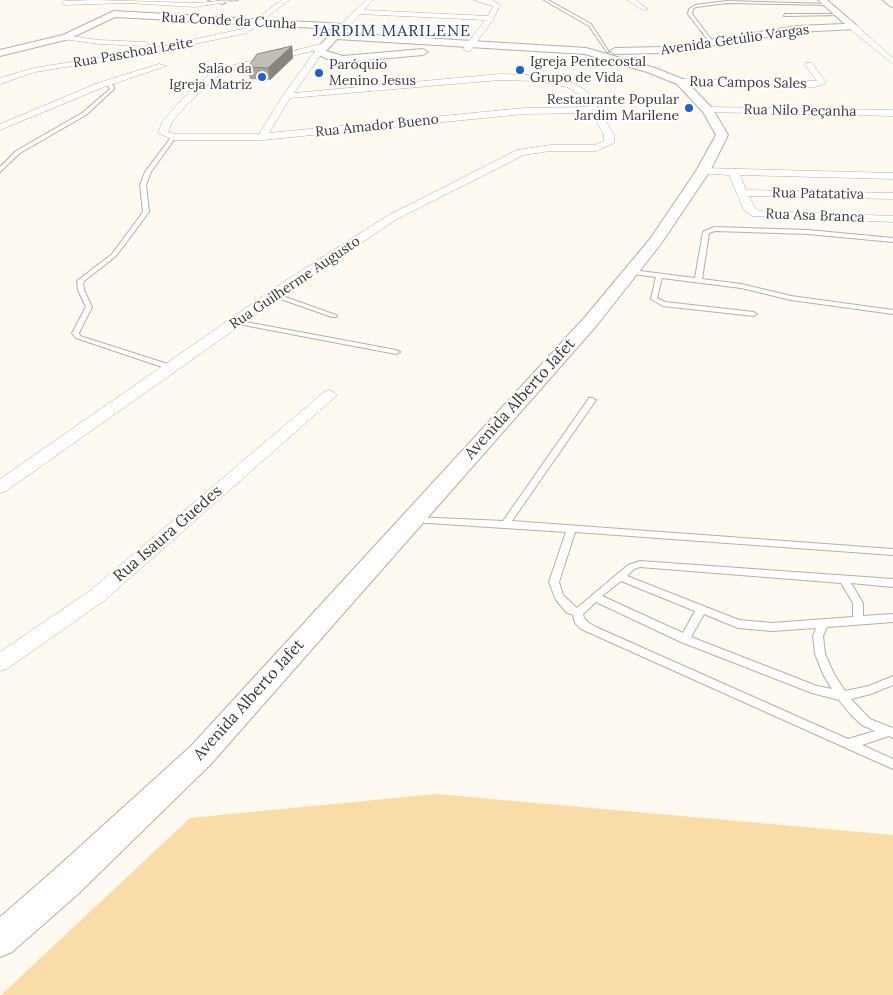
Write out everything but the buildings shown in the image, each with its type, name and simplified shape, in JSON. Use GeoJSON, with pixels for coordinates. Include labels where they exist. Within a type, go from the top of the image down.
{"type":"FeatureCollection","features":[{"type":"Feature","properties":{"kind":"street"},"geometry":{"type":"LineString","coordinates":[[65,3],[138,1],[195,5],[236,0]]}},
{"type":"Feature","properties":{"kind":"street","name":"Rua Paschoal Leite"},"geometry":{"type":"LineString","coordinates":[[0,81],[34,70],[178,45],[244,31],[286,0]]}},
{"type":"Feature","properties":{"kind":"street"},"geometry":{"type":"LineString","coordinates":[[262,137],[308,66],[370,0]]}},
{"type":"Feature","properties":{"kind":"street"},"geometry":{"type":"LineString","coordinates":[[308,66],[337,58],[469,46],[490,18],[497,5],[492,2],[476,0]]}},
{"type":"Feature","properties":{"kind":"street"},"geometry":{"type":"LineString","coordinates":[[630,0],[645,9]]}},
{"type":"Feature","properties":{"kind":"street"},"geometry":{"type":"LineString","coordinates":[[887,0],[893,4]]}},
{"type":"Feature","properties":{"kind":"street"},"geometry":{"type":"LineString","coordinates":[[0,53],[66,37],[138,1]]}},
{"type":"Feature","properties":{"kind":"street"},"geometry":{"type":"LineString","coordinates":[[825,2],[893,62]]}},
{"type":"Feature","properties":{"kind":"street"},"geometry":{"type":"LineString","coordinates":[[358,12],[490,18]]}},
{"type":"Feature","properties":{"kind":"street","name":"Rua Conde da Cunha"},"geometry":{"type":"LineString","coordinates":[[114,14],[343,27]]}},
{"type":"Feature","properties":{"kind":"street","name":"Avenida Getúlio Vargas"},"geometry":{"type":"LineString","coordinates":[[586,50],[666,50],[797,29],[853,27]]}},
{"type":"Feature","properties":{"kind":"street"},"geometry":{"type":"LineString","coordinates":[[336,36],[469,46]]}},
{"type":"Feature","properties":{"kind":"street"},"geometry":{"type":"LineString","coordinates":[[66,37],[99,42],[178,45]]}},
{"type":"Feature","properties":{"kind":"street","name":"Avenida Alberto Jafet"},"geometry":{"type":"LineString","coordinates":[[0,940],[66,882],[201,755],[413,520],[591,321],[632,272],[655,242],[703,171],[722,135],[708,110],[681,82],[644,68],[586,50],[469,46]]}},
{"type":"Feature","properties":{"kind":"street"},"geometry":{"type":"LineString","coordinates":[[174,137],[164,134],[162,130],[184,102],[217,72],[322,49],[337,58]]}},
{"type":"Feature","properties":{"kind":"street","name":"Rua Campos Sales"},"geometry":{"type":"LineString","coordinates":[[681,82],[815,84],[822,82],[809,65]]}},
{"type":"Feature","properties":{"kind":"street"},"geometry":{"type":"LineString","coordinates":[[0,127],[108,83],[162,66]]}},
{"type":"Feature","properties":{"kind":"street"},"geometry":{"type":"LineString","coordinates":[[287,96],[500,77],[524,77],[558,82],[578,89],[590,101],[594,110]]}},
{"type":"Feature","properties":{"kind":"street","name":"Rua Guilherme Augusto"},"geometry":{"type":"LineString","coordinates":[[0,487],[274,295],[393,217],[511,156],[534,150],[600,147],[609,143],[608,135],[594,110]]}},
{"type":"Feature","properties":{"kind":"street","name":"Rua Amador Bueno"},"geometry":{"type":"LineString","coordinates":[[174,137],[262,137],[524,111],[594,110]]}},
{"type":"Feature","properties":{"kind":"street","name":"Rua Nilo Peçanha"},"geometry":{"type":"LineString","coordinates":[[708,110],[893,113]]}},
{"type":"Feature","properties":{"kind":"street"},"geometry":{"type":"LineString","coordinates":[[703,171],[893,176]]}},
{"type":"Feature","properties":{"kind":"street","name":"Rua Asa Branca"},"geometry":{"type":"LineString","coordinates":[[734,172],[750,210],[756,214],[893,219]]}},
{"type":"Feature","properties":{"kind":"street","name":"Rua Patatativa"},"geometry":{"type":"LineString","coordinates":[[743,193],[893,196]]}},
{"type":"Feature","properties":{"kind":"street","name":"Rua Isaura Guedes"},"geometry":{"type":"LineString","coordinates":[[0,663],[98,595],[329,395]]}},
{"type":"Feature","properties":{"kind":"lane"},"geometry":{"type":"LineString","coordinates":[[210,0],[223,3]]}},
{"type":"Feature","properties":{"kind":"lane"},"geometry":{"type":"LineString","coordinates":[[546,0],[590,25],[608,51]]}},
{"type":"Feature","properties":{"kind":"lane"},"geometry":{"type":"LineString","coordinates":[[712,43],[690,14],[691,9],[701,4],[727,2],[825,2]]}},
{"type":"Feature","properties":{"kind":"lane"},"geometry":{"type":"LineString","coordinates":[[785,15],[839,15]]}},
{"type":"Feature","properties":{"kind":"lane"},"geometry":{"type":"LineString","coordinates":[[0,170],[18,152],[84,114],[112,89],[108,83]]}},
{"type":"Feature","properties":{"kind":"lane"},"geometry":{"type":"LineString","coordinates":[[171,368],[78,337],[75,332],[88,307],[81,290],[80,281],[114,255],[146,212],[143,186],[148,172],[174,137]]}},
{"type":"Feature","properties":{"kind":"lane"},"geometry":{"type":"LineString","coordinates":[[698,281],[706,232],[714,229],[808,232],[893,240]]}},
{"type":"Feature","properties":{"kind":"lane"},"geometry":{"type":"LineString","coordinates":[[632,272],[741,286],[825,304],[893,312]]}},
{"type":"Feature","properties":{"kind":"lane"},"geometry":{"type":"LineString","coordinates":[[659,276],[654,299],[663,304],[754,314]]}},
{"type":"Feature","properties":{"kind":"lane"},"geometry":{"type":"LineString","coordinates":[[274,295],[334,316]]}},
{"type":"Feature","properties":{"kind":"lane"},"geometry":{"type":"LineString","coordinates":[[235,322],[396,352]]}},
{"type":"Feature","properties":{"kind":"lane"},"geometry":{"type":"LineString","coordinates":[[505,524],[592,400]]}},
{"type":"Feature","properties":{"kind":"lane"},"geometry":{"type":"LineString","coordinates":[[413,520],[505,524],[893,552]]}},
{"type":"Feature","properties":{"kind":"lane"},"geometry":{"type":"LineString","coordinates":[[571,529],[554,582],[559,597],[570,609],[578,614],[579,620],[585,626],[893,764]]}},
{"type":"Feature","properties":{"kind":"lane"},"geometry":{"type":"LineString","coordinates":[[578,614],[631,567],[640,564],[893,583]]}},
{"type":"Feature","properties":{"kind":"lane"},"geometry":{"type":"LineString","coordinates":[[620,577],[738,624],[772,627],[893,618]]}},
{"type":"Feature","properties":{"kind":"lane"},"geometry":{"type":"LineString","coordinates":[[844,580],[858,603],[858,620]]}},
{"type":"Feature","properties":{"kind":"lane"},"geometry":{"type":"LineString","coordinates":[[595,597],[685,639],[816,690],[842,696],[871,690],[893,680]]}},
{"type":"Feature","properties":{"kind":"lane"},"geometry":{"type":"LineString","coordinates":[[685,639],[701,610]]}},
{"type":"Feature","properties":{"kind":"lane"},"geometry":{"type":"LineString","coordinates":[[823,623],[818,636],[820,654],[842,696],[866,722],[891,731]]}},
{"type":"Feature","properties":{"kind":"lane"},"geometry":{"type":"LineString","coordinates":[[847,744],[891,731]]}},
{"type":"Feature","properties":{"kind":"shaded area"},"geometry":{"type":"Polygon","coordinates":[[[436,794],[893,835],[893,995],[1,995],[190,818],[436,794]]]}},
{"type":"Feature","properties":{"kind":"place","name":"Igreja Pentecostal Grupo de Vida"},"geometry":{"type":"Point","coordinates":[520,70]}},
{"type":"Feature","properties":{"kind":"place","name":"Paróquio Menino Jesus"},"geometry":{"type":"Point","coordinates":[319,73]}},
{"type":"Feature","properties":{"kind":"place","name":"Salão da Igreja Matriz"},"geometry":{"type":"Point","coordinates":[262,77]}},
{"type":"Feature","properties":{"kind":"place","name":"Restaurante Popular Jardim Marilene"},"geometry":{"type":"Point","coordinates":[689,108]}},
{"type":"Feature","properties":{"kind":"district","name":"JARDIM MARILENE"},"geometry":{"type":"Point","coordinates":[392,31]}}]}
